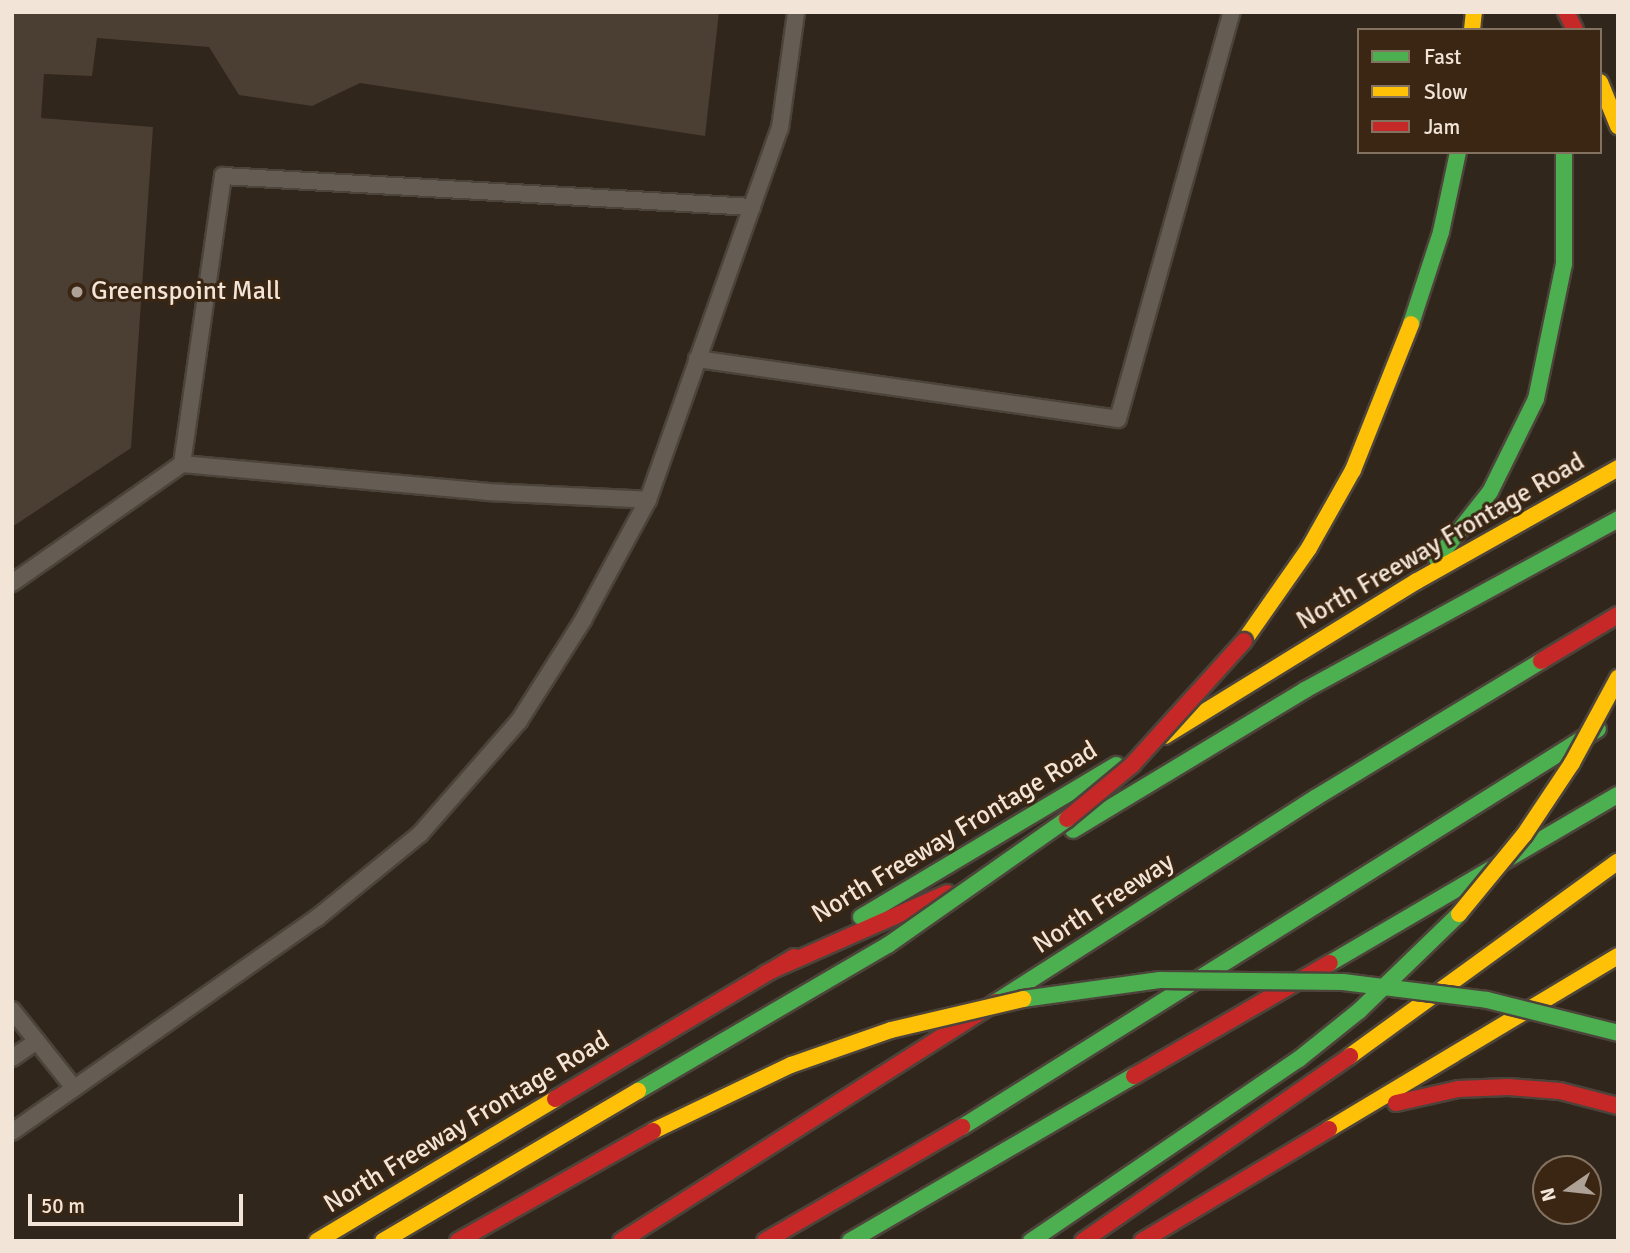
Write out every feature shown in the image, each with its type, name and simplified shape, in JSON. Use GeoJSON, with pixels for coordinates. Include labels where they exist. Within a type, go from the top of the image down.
{"type":"FeatureCollection","features":[{"type":"Feature","properties":{"kind":"main road"},"geometry":{"type":"LineString","coordinates":[[1566,12],[1574,28]]}},
{"type":"Feature","properties":{"kind":"main road"},"geometry":{"type":"LineString","coordinates":[[1602,87],[1618,126]]}},
{"type":"Feature","properties":{"kind":"main road"},"geometry":{"type":"LineString","coordinates":[[383,1241],[888,944],[1065,822],[1132,765],[1244,641],[1309,548],[1353,470],[1400,359],[1441,232],[1458,154]]}},
{"type":"Feature","properties":{"kind":"main road"},"geometry":{"type":"LineString","coordinates":[[1417,581],[1490,492],[1536,399],[1548,356],[1564,264],[1564,154]]}},
{"type":"Feature","properties":{"kind":"main road","name":"North Freeway Frontage Road"},"geometry":{"type":"LineString","coordinates":[[317,1241],[1417,581],[1553,502],[1618,468]]}},
{"type":"Feature","properties":{"kind":"main road"},"geometry":{"type":"LineString","coordinates":[[1553,502],[1604,498]]}},
{"type":"Feature","properties":{"kind":"main road"},"geometry":{"type":"LineString","coordinates":[[766,973],[1023,860],[1305,690],[1618,519]]}},
{"type":"Feature","properties":{"kind":"main road","name":"North Freeway"},"geometry":{"type":"LineString","coordinates":[[621,1241],[1315,798],[1618,615]]}},
{"type":"Feature","properties":{"kind":"main road"},"geometry":{"type":"LineString","coordinates":[[1031,1241],[1299,1059],[1359,1011],[1443,933],[1524,835],[1572,763],[1618,678]]}},
{"type":"Feature","properties":{"kind":"main road"},"geometry":{"type":"LineString","coordinates":[[765,1241],[971,1122],[1618,716]]}},
{"type":"Feature","properties":{"kind":"main road"},"geometry":{"type":"LineString","coordinates":[[850,1241],[1618,794]]}},
{"type":"Feature","properties":{"kind":"main road"},"geometry":{"type":"LineString","coordinates":[[1083,1241],[1414,1011],[1618,861]]}},
{"type":"Feature","properties":{"kind":"main road"},"geometry":{"type":"LineString","coordinates":[[1142,1241],[1618,956]]}},
{"type":"Feature","properties":{"kind":"main road"},"geometry":{"type":"LineString","coordinates":[[458,1241],[663,1125],[791,1065],[904,1027],[1046,993],[1160,980],[1343,982],[1487,1000],[1618,1033]]}},
{"type":"Feature","properties":{"kind":"main road"},"geometry":{"type":"LineString","coordinates":[[1350,1118],[1458,1089],[1560,1091],[1618,1106]]}},
{"type":"Feature","properties":{"kind":"lane"},"geometry":{"type":"LineString","coordinates":[[12,1132],[317,918],[420,834],[519,721],[620,557],[648,500],[780,128],[796,12]]}},
{"type":"Feature","properties":{"kind":"lane"},"geometry":{"type":"LineString","coordinates":[[697,359],[1118,419],[1233,12]]}},
{"type":"Feature","properties":{"kind":"lane"},"geometry":{"type":"LineString","coordinates":[[182,464],[223,176],[752,207]]}},
{"type":"Feature","properties":{"kind":"lane"},"geometry":{"type":"LineString","coordinates":[[12,583],[182,464],[487,492],[648,500]]}},
{"type":"Feature","properties":{"kind":"lane"},"geometry":{"type":"LineString","coordinates":[[12,1010],[74,1088]]}},
{"type":"Feature","properties":{"kind":"lane"},"geometry":{"type":"LineString","coordinates":[[12,1058],[37,1041]]}},
{"type":"Feature","properties":{"kind":"building","name":"Greenspoint Mall"},"geometry":{"type":"Polygon","coordinates":[[[12,12],[719,12],[705,136],[360,83],[312,106],[239,95],[209,47],[97,38],[92,76],[44,74],[41,118],[153,127],[131,448],[12,527],[12,12]]]}},
{"type":"Feature","properties":{"kind":"traffic: fast"},"geometry":{"type":"LineString","coordinates":[[1411,324],[1441,232],[1458,154]]}},
{"type":"Feature","properties":{"kind":"traffic: fast"},"geometry":{"type":"LineString","coordinates":[[1437,559],[1490,492],[1536,399],[1564,264],[1564,154]]}},
{"type":"Feature","properties":{"kind":"traffic: fast"},"geometry":{"type":"LineString","coordinates":[[1073,830],[1305,690],[1618,519]]}},
{"type":"Feature","properties":{"kind":"traffic: fast"},"geometry":{"type":"LineString","coordinates":[[996,1002],[1315,798],[1541,661]]}},
{"type":"Feature","properties":{"kind":"traffic: fast"},"geometry":{"type":"LineString","coordinates":[[962,1127],[1598,729]]}},
{"type":"Feature","properties":{"kind":"traffic: fast"},"geometry":{"type":"LineString","coordinates":[[861,917],[1116,765]]}},
{"type":"Feature","properties":{"kind":"traffic: fast"},"geometry":{"type":"LineString","coordinates":[[1330,963],[1618,795]]}},
{"type":"Feature","properties":{"kind":"traffic: fast"},"geometry":{"type":"LineString","coordinates":[[638,1091],[888,945],[1067,819]]}},
{"type":"Feature","properties":{"kind":"traffic: fast"},"geometry":{"type":"LineString","coordinates":[[1031,1241],[1299,1059],[1359,1011],[1459,914]]}},
{"type":"Feature","properties":{"kind":"traffic: fast"},"geometry":{"type":"LineString","coordinates":[[1023,999],[1160,980],[1343,982],[1487,1000],[1618,1033]]}},
{"type":"Feature","properties":{"kind":"traffic: fast"},"geometry":{"type":"LineString","coordinates":[[850,1241],[1134,1076]]}},
{"type":"Feature","properties":{"kind":"traffic: slow"},"geometry":{"type":"LineString","coordinates":[[1472,28],[1474,12]]}},
{"type":"Feature","properties":{"kind":"traffic: slow"},"geometry":{"type":"LineString","coordinates":[[1602,87],[1618,126]]}},
{"type":"Feature","properties":{"kind":"traffic: slow"},"geometry":{"type":"LineString","coordinates":[[1244,641],[1309,548],[1353,470],[1411,324]]}},
{"type":"Feature","properties":{"kind":"traffic: slow"},"geometry":{"type":"LineString","coordinates":[[1165,736],[1417,581],[1618,468]]}},
{"type":"Feature","properties":{"kind":"traffic: slow"},"geometry":{"type":"LineString","coordinates":[[1459,914],[1524,835],[1572,763],[1618,678]]}},
{"type":"Feature","properties":{"kind":"traffic: slow"},"geometry":{"type":"LineString","coordinates":[[1350,1056],[1618,861]]}},
{"type":"Feature","properties":{"kind":"traffic: slow"},"geometry":{"type":"LineString","coordinates":[[1329,1129],[1618,956]]}},
{"type":"Feature","properties":{"kind":"traffic: slow"},"geometry":{"type":"LineString","coordinates":[[653,1131],[791,1065],[891,1030],[1023,999]]}},
{"type":"Feature","properties":{"kind":"traffic: slow"},"geometry":{"type":"LineString","coordinates":[[383,1241],[638,1091]]}},
{"type":"Feature","properties":{"kind":"traffic: slow"},"geometry":{"type":"LineString","coordinates":[[317,1241],[555,1099]]}},
{"type":"Feature","properties":{"kind":"traffic: jam"},"geometry":{"type":"LineString","coordinates":[[1566,12],[1574,28]]}},
{"type":"Feature","properties":{"kind":"traffic: jam"},"geometry":{"type":"LineString","coordinates":[[1541,661],[1618,615]]}},
{"type":"Feature","properties":{"kind":"traffic: jam"},"geometry":{"type":"LineString","coordinates":[[1067,819],[1132,765],[1244,641]]}},
{"type":"Feature","properties":{"kind":"traffic: jam"},"geometry":{"type":"LineString","coordinates":[[766,973],[947,893]]}},
{"type":"Feature","properties":{"kind":"traffic: jam"},"geometry":{"type":"LineString","coordinates":[[555,1099],[794,957]]}},
{"type":"Feature","properties":{"kind":"traffic: jam"},"geometry":{"type":"LineString","coordinates":[[1134,1076],[1330,963]]}},
{"type":"Feature","properties":{"kind":"traffic: jam"},"geometry":{"type":"LineString","coordinates":[[621,1241],[996,1002]]}},
{"type":"Feature","properties":{"kind":"traffic: jam"},"geometry":{"type":"LineString","coordinates":[[1083,1241],[1350,1056]]}},
{"type":"Feature","properties":{"kind":"traffic: jam"},"geometry":{"type":"LineString","coordinates":[[1396,1103],[1458,1089],[1508,1087],[1560,1091],[1618,1106]]}},
{"type":"Feature","properties":{"kind":"traffic: jam"},"geometry":{"type":"LineString","coordinates":[[765,1241],[962,1127]]}},
{"type":"Feature","properties":{"kind":"traffic: jam"},"geometry":{"type":"LineString","coordinates":[[1142,1241],[1329,1129]]}},
{"type":"Feature","properties":{"kind":"traffic: jam"},"geometry":{"type":"LineString","coordinates":[[458,1241],[653,1131]]}},
{"type":"Feature","properties":{"kind":"place","name":"Greenspoint Mall"},"geometry":{"type":"Point","coordinates":[77,292]}}]}
